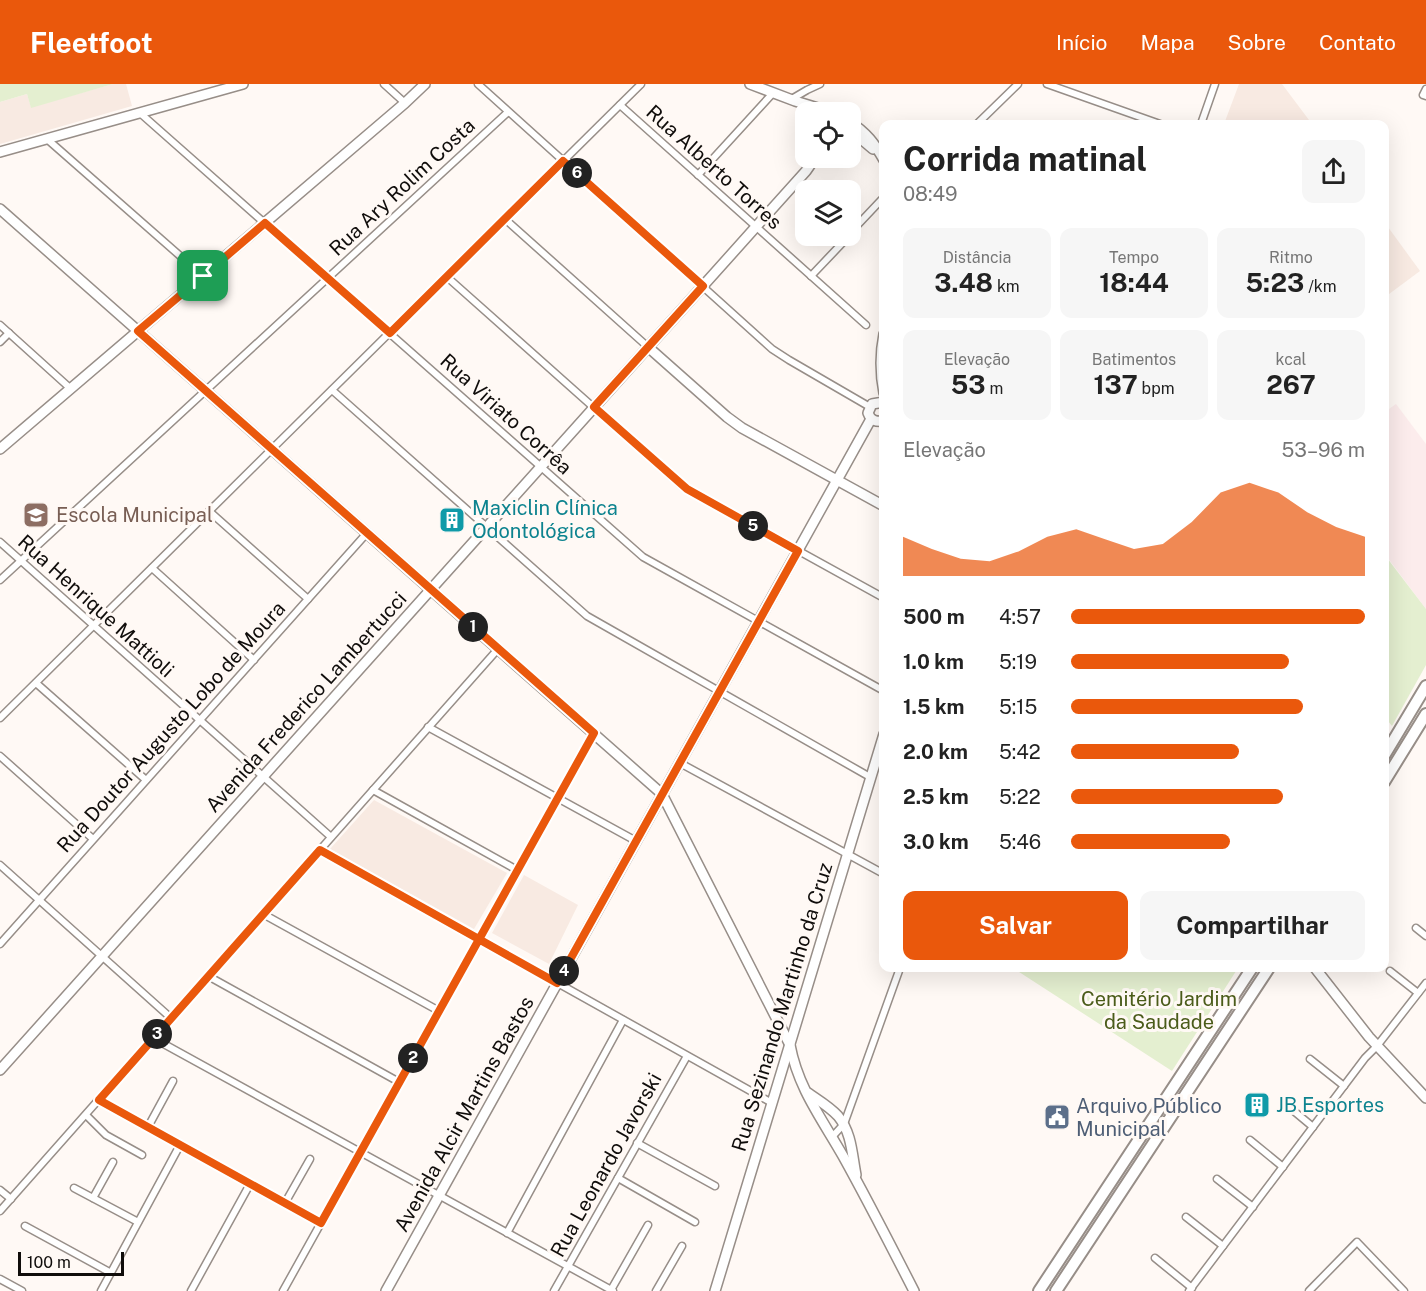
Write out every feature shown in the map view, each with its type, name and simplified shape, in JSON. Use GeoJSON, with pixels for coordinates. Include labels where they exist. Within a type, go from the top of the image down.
{"type":"FeatureCollection","features":[{"type":"Feature","properties":{"kind":"main road"},"geometry":{"type":"LineString","coordinates":[[1389,748],[1410,714],[1422,702],[1426,686]]}},
{"type":"Feature","properties":{"kind":"main road"},"geometry":{"type":"LineString","coordinates":[[1389,774],[1424,717],[1410,714]]}},
{"type":"Feature","properties":{"kind":"main road"},"geometry":{"type":"LineString","coordinates":[[1039,1291],[1249,972]]}},
{"type":"Feature","properties":{"kind":"main road"},"geometry":{"type":"LineString","coordinates":[[1056,1291],[1266,972]]}},
{"type":"Feature","properties":{"kind":"main road"},"geometry":{"type":"LineString","coordinates":[[1132,1150],[1143,1157]]}},
{"type":"Feature","properties":{"kind":"main road"},"geometry":{"type":"LineString","coordinates":[[1123,1163],[1135,1170]]}},
{"type":"Feature","properties":{"kind":"street"},"geometry":{"type":"LineString","coordinates":[[0,152],[243,84]]}},
{"type":"Feature","properties":{"kind":"street"},"geometry":{"type":"LineString","coordinates":[[384,84],[405,103]]}},
{"type":"Feature","properties":{"kind":"street"},"geometry":{"type":"LineString","coordinates":[[0,449],[425,84]]}},
{"type":"Feature","properties":{"kind":"street"},"geometry":{"type":"LineString","coordinates":[[479,84],[783,356],[870,407]]}},
{"type":"Feature","properties":{"kind":"street"},"geometry":{"type":"LineString","coordinates":[[0,718],[641,84]]}},
{"type":"Feature","properties":{"kind":"street"},"geometry":{"type":"LineString","coordinates":[[750,84],[799,102]]}},
{"type":"Feature","properties":{"kind":"street"},"geometry":{"type":"LineString","coordinates":[[793,100],[820,84]]}},
{"type":"Feature","properties":{"kind":"street"},"geometry":{"type":"LineString","coordinates":[[981,120],[1018,84]]}},
{"type":"Feature","properties":{"kind":"street"},"geometry":{"type":"LineString","coordinates":[[1047,84],[1149,120]]}},
{"type":"Feature","properties":{"kind":"street"},"geometry":{"type":"LineString","coordinates":[[1202,120],[1215,84]]}},
{"type":"Feature","properties":{"kind":"street"},"geometry":{"type":"LineString","coordinates":[[698,175],[772,93]]}},
{"type":"Feature","properties":{"kind":"street","name":"Rua Alberto Torres"},"geometry":{"type":"LineString","coordinates":[[620,105],[866,325]]}},
{"type":"Feature","properties":{"kind":"street","name":"Rua Ary Rolim Costa"},"geometry":{"type":"LineString","coordinates":[[0,580],[508,112]]}},
{"type":"Feature","properties":{"kind":"street","name":"Rua Viriato Corrêa"},"geometry":{"type":"LineString","coordinates":[[140,113],[643,557],[879,688]]}},
{"type":"Feature","properties":{"kind":"street"},"geometry":{"type":"LineString","coordinates":[[861,130],[879,152]]}},
{"type":"Feature","properties":{"kind":"street"},"geometry":{"type":"LineString","coordinates":[[47,139],[203,276]]}},
{"type":"Feature","properties":{"kind":"street"},"geometry":{"type":"LineString","coordinates":[[861,140],[879,155]]}},
{"type":"Feature","properties":{"kind":"street","name":"Avenida Frederico Lambertucci"},"geometry":{"type":"LineString","coordinates":[[0,1070],[808,168]]}},
{"type":"Feature","properties":{"kind":"street","name":"Avenida Frederico Lambertucci"},"geometry":{"type":"LineString","coordinates":[[806,171],[810,168]]}},
{"type":"Feature","properties":{"kind":"street"},"geometry":{"type":"LineString","coordinates":[[861,222],[879,202]]}},
{"type":"Feature","properties":{"kind":"street"},"geometry":{"type":"LineString","coordinates":[[0,209],[662,794],[790,1045],[796,1070],[817,1114],[858,1183],[914,1291]]}},
{"type":"Feature","properties":{"kind":"street"},"geometry":{"type":"LineString","coordinates":[[505,219],[727,417],[742,428],[879,503]]}},
{"type":"Feature","properties":{"kind":"street"},"geometry":{"type":"LineString","coordinates":[[811,276],[839,246]]}},
{"type":"Feature","properties":{"kind":"street"},"geometry":{"type":"LineString","coordinates":[[447,277],[687,489],[879,595]]}},
{"type":"Feature","properties":{"kind":"street"},"geometry":{"type":"LineString","coordinates":[[0,325],[71,389]]}},
{"type":"Feature","properties":{"kind":"street"},"geometry":{"type":"LineString","coordinates":[[0,342],[9,333]]}},
{"type":"Feature","properties":{"kind":"street"},"geometry":{"type":"LineString","coordinates":[[332,390],[587,616],[870,777]]}},
{"type":"Feature","properties":{"kind":"street"},"geometry":{"type":"LineString","coordinates":[[879,402],[875,402],[868,413],[871,419],[879,422]]}},
{"type":"Feature","properties":{"kind":"street","name":"Avenida Alcir Martins Bastos"},"geometry":{"type":"LineString","coordinates":[[386,1291],[871,419]]}},
{"type":"Feature","properties":{"kind":"street"},"geometry":{"type":"LineString","coordinates":[[209,511],[308,599]]}},
{"type":"Feature","properties":{"kind":"street","name":"Rua Doutor Augusto Lobo de Moura"},"geometry":{"type":"LineString","coordinates":[[0,944],[367,533]]}},
{"type":"Feature","properties":{"kind":"street","name":"Rua Henrique Mattioli"},"geometry":{"type":"LineString","coordinates":[[0,542],[331,837]]}},
{"type":"Feature","properties":{"kind":"street"},"geometry":{"type":"LineString","coordinates":[[152,568],[254,660]]}},
{"type":"Feature","properties":{"kind":"street"},"geometry":{"type":"LineString","coordinates":[[0,1212],[498,649]]}},
{"type":"Feature","properties":{"kind":"street"},"geometry":{"type":"LineString","coordinates":[[36,682],[146,780]]}},
{"type":"Feature","properties":{"kind":"street"},"geometry":{"type":"LineString","coordinates":[[428,727],[636,841]]}},
{"type":"Feature","properties":{"kind":"street"},"geometry":{"type":"LineString","coordinates":[[283,1291],[594,733]]}},
{"type":"Feature","properties":{"kind":"street","name":"Rua Sezinando Martinho da Cruz"},"geometry":{"type":"LineString","coordinates":[[715,1291],[879,749]]}},
{"type":"Feature","properties":{"kind":"street"},"geometry":{"type":"LineString","coordinates":[[0,756],[93,839]]}},
{"type":"Feature","properties":{"kind":"street"},"geometry":{"type":"LineString","coordinates":[[680,763],[879,871]]}},
{"type":"Feature","properties":{"kind":"street"},"geometry":{"type":"LineString","coordinates":[[373,790],[517,870]]}},
{"type":"Feature","properties":{"kind":"street"},"geometry":{"type":"LineString","coordinates":[[320,850],[772,1103]]}},
{"type":"Feature","properties":{"kind":"street"},"geometry":{"type":"LineString","coordinates":[[0,865],[171,1018]]}},
{"type":"Feature","properties":{"kind":"street"},"geometry":{"type":"LineString","coordinates":[[263,914],[439,1011]]}},
{"type":"Feature","properties":{"kind":"street"},"geometry":{"type":"LineString","coordinates":[[1416,928],[1426,936]]}},
{"type":"Feature","properties":{"kind":"street"},"geometry":{"type":"LineString","coordinates":[[1390,971],[1418,993]]}},
{"type":"Feature","properties":{"kind":"street"},"geometry":{"type":"LineString","coordinates":[[832,1137],[844,1124],[899,972]]}},
{"type":"Feature","properties":{"kind":"street"},"geometry":{"type":"LineString","coordinates":[[1317,972],[1377,1046],[1426,1098]]}},
{"type":"Feature","properties":{"kind":"street"},"geometry":{"type":"LineString","coordinates":[[208,976],[399,1082]]}},
{"type":"Feature","properties":{"kind":"street"},"geometry":{"type":"LineString","coordinates":[[1155,1258],[1191,1289],[1365,1058],[1426,983]]}},
{"type":"Feature","properties":{"kind":"street"},"geometry":{"type":"LineString","coordinates":[[507,1233],[623,1020]]}},
{"type":"Feature","properties":{"kind":"street"},"geometry":{"type":"LineString","coordinates":[[153,1038],[612,1290],[648,1225]]}},
{"type":"Feature","properties":{"kind":"street","name":"Rua Leonardo Javorski"},"geometry":{"type":"LineString","coordinates":[[554,1291],[687,1056]]}},
{"type":"Feature","properties":{"kind":"street"},"geometry":{"type":"LineString","coordinates":[[1310,1059],[1344,1086]]}},
{"type":"Feature","properties":{"kind":"street"},"geometry":{"type":"LineString","coordinates":[[147,1127],[173,1081]]}},
{"type":"Feature","properties":{"kind":"street"},"geometry":{"type":"LineString","coordinates":[[806,1092],[832,1111],[844,1124],[851,1144],[858,1183]]}},
{"type":"Feature","properties":{"kind":"street"},"geometry":{"type":"LineString","coordinates":[[99,1100],[321,1223]]}},
{"type":"Feature","properties":{"kind":"street"},"geometry":{"type":"LineString","coordinates":[[1283,1102],[1313,1127]]}},
{"type":"Feature","properties":{"kind":"street"},"geometry":{"type":"LineString","coordinates":[[86,1115],[106,1135],[142,1155]]}},
{"type":"Feature","properties":{"kind":"street"},"geometry":{"type":"LineString","coordinates":[[1250,1140],[1283,1167]]}},
{"type":"Feature","properties":{"kind":"street"},"geometry":{"type":"LineString","coordinates":[[638,1143],[715,1186]]}},
{"type":"Feature","properties":{"kind":"street"},"geometry":{"type":"LineString","coordinates":[[101,1291],[180,1145]]}},
{"type":"Feature","properties":{"kind":"street"},"geometry":{"type":"LineString","coordinates":[[285,1203],[310,1159]]}},
{"type":"Feature","properties":{"kind":"street"},"geometry":{"type":"LineString","coordinates":[[93,1198],[113,1162]]}},
{"type":"Feature","properties":{"kind":"street"},"geometry":{"type":"LineString","coordinates":[[618,1178],[695,1221]]}},
{"type":"Feature","properties":{"kind":"street"},"geometry":{"type":"LineString","coordinates":[[1217,1179],[1253,1207]]}},
{"type":"Feature","properties":{"kind":"street"},"geometry":{"type":"LineString","coordinates":[[191,1291],[250,1184]]}},
{"type":"Feature","properties":{"kind":"street"},"geometry":{"type":"LineString","coordinates":[[74,1188],[138,1222]]}},
{"type":"Feature","properties":{"kind":"street"},"geometry":{"type":"LineString","coordinates":[[0,1190],[11,1199]]}},
{"type":"Feature","properties":{"kind":"street"},"geometry":{"type":"LineString","coordinates":[[1186,1217],[1223,1246]]}},
{"type":"Feature","properties":{"kind":"street"},"geometry":{"type":"LineString","coordinates":[[25,1226],[111,1273]]}},
{"type":"Feature","properties":{"kind":"street"},"geometry":{"type":"LineString","coordinates":[[1309,1291],[1357,1242],[1404,1291]]}},
{"type":"Feature","properties":{"kind":"street"},"geometry":{"type":"LineString","coordinates":[[656,1291],[682,1246]]}},
{"type":"Feature","properties":{"kind":"street"},"geometry":{"type":"LineString","coordinates":[[0,1279],[22,1291]]}},
{"type":"Feature","properties":{"kind":"shaded area"},"geometry":{"type":"Polygon","coordinates":[[[113,84],[126,84],[132,106],[0,144],[0,102],[27,94],[31,107],[113,84]]]}},
{"type":"Feature","properties":{"kind":"shaded area"},"geometry":{"type":"Polygon","coordinates":[[[1239,84],[1282,84],[1309,120],[1226,120],[1239,84]]]}},
{"type":"Feature","properties":{"kind":"shaded area"},"geometry":{"type":"Polygon","coordinates":[[[1389,228],[1420,271],[1389,294],[1389,228]]]}},
{"type":"Feature","properties":{"kind":"shaded area"},"geometry":{"type":"Polygon","coordinates":[[[1396,404],[1426,444],[1426,609],[1389,559],[1389,409],[1396,404]]]}},
{"type":"Feature","properties":{"kind":"shaded area"},"geometry":{"type":"Polygon","coordinates":[[[374,800],[507,873],[474,929],[330,849],[374,800]]]}},
{"type":"Feature","properties":{"kind":"shaded area"},"geometry":{"type":"Polygon","coordinates":[[[524,875],[578,905],[549,964],[492,933],[524,875]]]}},
{"type":"Feature","properties":{"kind":"green space"},"geometry":{"type":"Polygon","coordinates":[[[0,84],[113,84],[31,108],[27,94],[0,102],[0,84]]]}},
{"type":"Feature","properties":{"kind":"green space"},"geometry":{"type":"Polygon","coordinates":[[[1389,561],[1426,609],[1426,665],[1392,726],[1389,722],[1389,561]]]}},
{"type":"Feature","properties":{"kind":"green space","name":"Cemitério Jardim da Saudade"},"geometry":{"type":"Polygon","coordinates":[[[1019,972],[1235,972],[1172,1071],[1019,972]]]}},
{"type":"Feature","properties":{"kind":"place","name":"Escola Municipal"},"geometry":{"type":"Point","coordinates":[36,515]}},
{"type":"Feature","properties":{"kind":"place","name":"Maxiclin Clínica Odontológica"},"geometry":{"type":"Point","coordinates":[452,520]}},
{"type":"Feature","properties":{"kind":"place","name":"JB Esportes"},"geometry":{"type":"Point","coordinates":[1257,1105]}},
{"type":"Feature","properties":{"kind":"place","name":"Arquivo Público Municipal"},"geometry":{"type":"Point","coordinates":[1057,1117]}},
{"type":"Feature","properties":{"kind":"route"},"geometry":{"type":"LineString","coordinates":[[203,276],[138,331],[594,733],[557,798],[479,939],[321,1223],[99,1100],[320,850],[426,909],[479,939],[557,983],[798,551],[687,489],[594,407],[703,286],[563,161],[390,333],[265,223],[203,276]]}}]}
